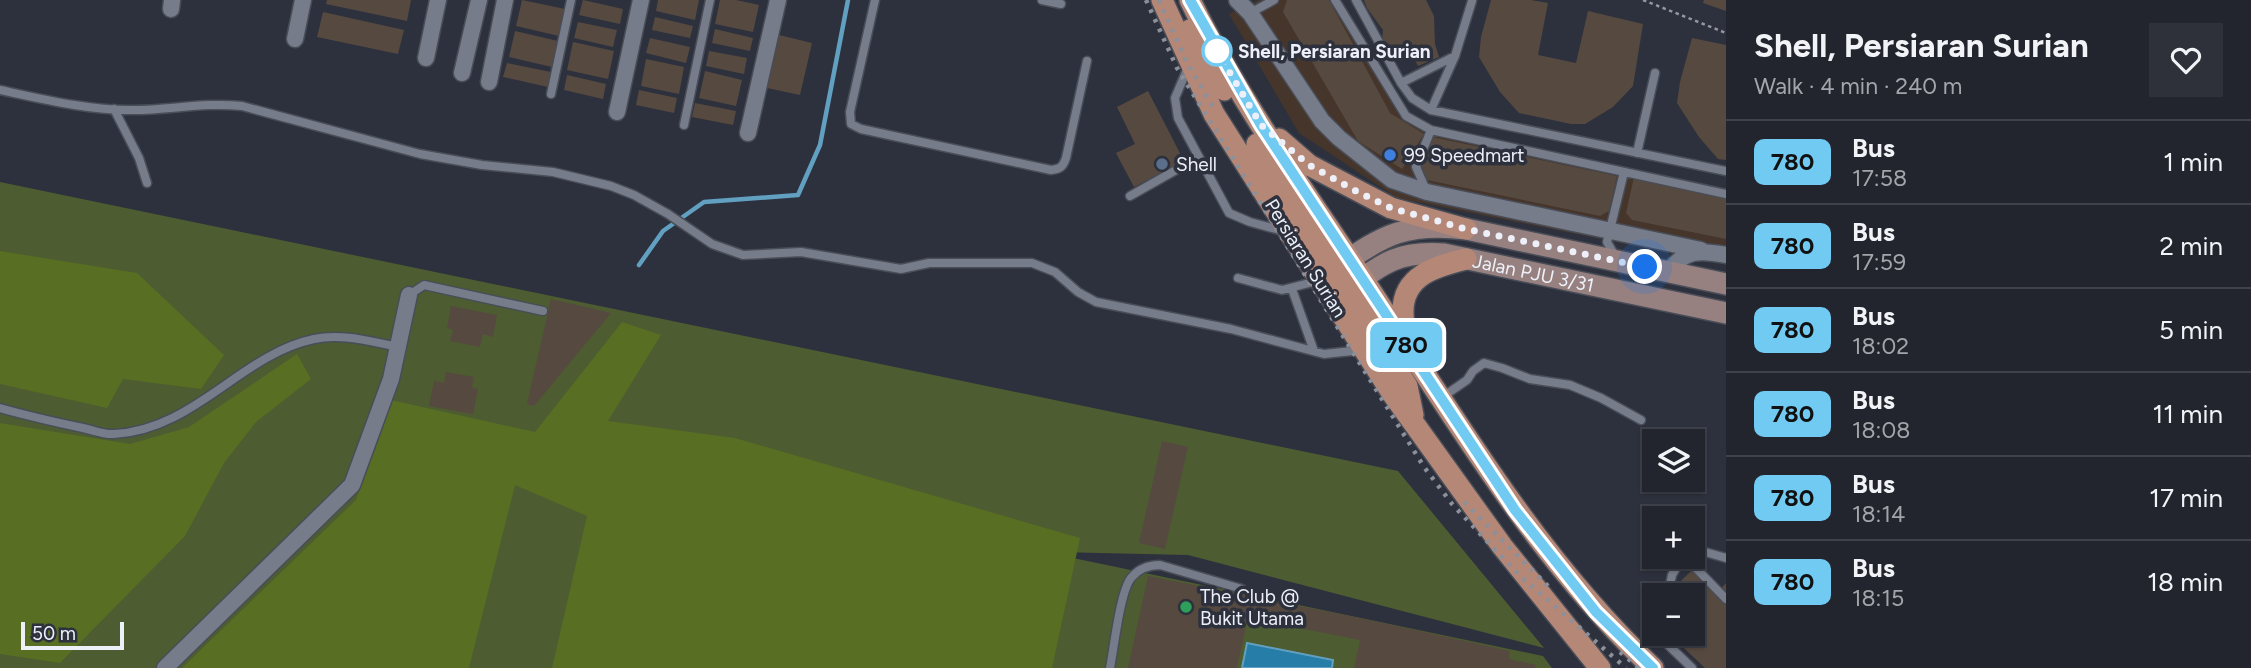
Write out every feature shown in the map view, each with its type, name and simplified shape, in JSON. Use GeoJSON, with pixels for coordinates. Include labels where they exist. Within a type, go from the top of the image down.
{"type":"FeatureCollection","features":[{"type":"Feature","properties":{"kind":"main road","name":"Persiaran Surian"},"geometry":{"type":"LineString","coordinates":[[1162,0],[1214,114],[1290,232],[1335,270]]}},
{"type":"Feature","properties":{"kind":"main road"},"geometry":{"type":"LineString","coordinates":[[1175,0],[1203,57],[1335,270],[1355,284],[1407,386],[1414,421]]}},
{"type":"Feature","properties":{"kind":"main road","name":"Persiaran Surian"},"geometry":{"type":"LineString","coordinates":[[1190,0],[1261,125],[1335,270],[1364,349],[1392,393],[1502,546],[1596,666]]}},
{"type":"Feature","properties":{"kind":"main road"},"geometry":{"type":"LineString","coordinates":[[1261,125],[1309,165],[1356,191],[1391,208],[1466,229]]}},
{"type":"Feature","properties":{"kind":"main road"},"geometry":{"type":"LineString","coordinates":[[1408,347],[1402,311],[1407,291],[1419,277],[1433,267],[1466,259]]}},
{"type":"Feature","properties":{"kind":"main road","name":"Persiaran Surian"},"geometry":{"type":"LineString","coordinates":[[1355,284],[1408,347],[1515,510],[1551,558],[1596,612],[1653,668]]}},
{"type":"Feature","properties":{"kind":"street"},"geometry":{"type":"LineString","coordinates":[[295,39],[303,0]]}},
{"type":"Feature","properties":{"kind":"street"},"geometry":{"type":"LineString","coordinates":[[426,58],[438,0]]}},
{"type":"Feature","properties":{"kind":"street"},"geometry":{"type":"LineString","coordinates":[[462,73],[479,0]]}},
{"type":"Feature","properties":{"kind":"street"},"geometry":{"type":"LineString","coordinates":[[489,82],[505,0]]}},
{"type":"Feature","properties":{"kind":"street"},"geometry":{"type":"LineString","coordinates":[[617,112],[641,0]]}},
{"type":"Feature","properties":{"kind":"street"},"geometry":{"type":"LineString","coordinates":[[748,133],[778,0]]}},
{"type":"Feature","properties":{"kind":"street"},"geometry":{"type":"LineString","coordinates":[[1237,0],[1250,13],[1322,121],[1392,180],[1427,192],[1726,255]]}},
{"type":"Feature","properties":{"kind":"street","name":"Jalan PJU 3/31"},"geometry":{"type":"LineString","coordinates":[[1335,270],[1374,242],[1400,231],[1425,226],[1466,229],[1726,284]]}},
{"type":"Feature","properties":{"kind":"street"},"geometry":{"type":"LineString","coordinates":[[1668,272],[1677,260],[1701,250]]}},
{"type":"Feature","properties":{"kind":"street","name":"Jalan PJU 3/31"},"geometry":{"type":"LineString","coordinates":[[1355,284],[1390,260],[1406,255],[1444,254],[1726,313]]}},
{"type":"Feature","properties":{"kind":"street"},"geometry":{"type":"LineString","coordinates":[[164,668],[352,485],[391,379],[409,295]]}},
{"type":"Feature","properties":{"kind":"lane"},"geometry":{"type":"LineString","coordinates":[[551,94],[571,0]]}},
{"type":"Feature","properties":{"kind":"lane"},"geometry":{"type":"LineString","coordinates":[[684,125],[710,0]]}},
{"type":"Feature","properties":{"kind":"lane"},"geometry":{"type":"LineString","coordinates":[[875,0],[849,118],[851,124],[862,129],[1058,170],[1066,158],[1087,61]]}},
{"type":"Feature","properties":{"kind":"lane"},"geometry":{"type":"LineString","coordinates":[[1042,0],[1061,4]]}},
{"type":"Feature","properties":{"kind":"lane"},"geometry":{"type":"LineString","coordinates":[[1250,13],[1274,0]]}},
{"type":"Feature","properties":{"kind":"lane"},"geometry":{"type":"LineString","coordinates":[[1335,0],[1406,116],[1431,130],[1726,194]]}},
{"type":"Feature","properties":{"kind":"lane"},"geometry":{"type":"LineString","coordinates":[[1356,0],[1401,83],[1412,98],[1431,110],[1726,171]]}},
{"type":"Feature","properties":{"kind":"lane"},"geometry":{"type":"LineString","coordinates":[[1431,110],[1455,56],[1472,1]]}},
{"type":"Feature","properties":{"kind":"lane"},"geometry":{"type":"LineString","coordinates":[[1401,83],[1455,56]]}},
{"type":"Feature","properties":{"kind":"lane"},"geometry":{"type":"LineString","coordinates":[[1190,63],[1175,98],[1178,118],[1229,213],[1250,222],[1290,232]]}},
{"type":"Feature","properties":{"kind":"lane"},"geometry":{"type":"LineString","coordinates":[[1637,153],[1655,73]]}},
{"type":"Feature","properties":{"kind":"lane"},"geometry":{"type":"LineString","coordinates":[[0,90],[114,109],[224,104],[242,106],[420,154],[583,178],[634,195],[712,244],[743,255],[801,252],[901,269],[937,263],[1032,263],[1055,272],[1078,292],[1096,302],[1231,329],[1313,348],[1324,354],[1364,349]]}},
{"type":"Feature","properties":{"kind":"lane"},"geometry":{"type":"LineString","coordinates":[[114,109],[139,158],[147,183]]}},
{"type":"Feature","properties":{"kind":"lane"},"geometry":{"type":"LineString","coordinates":[[1427,192],[1416,167],[1431,130]]}},
{"type":"Feature","properties":{"kind":"lane"},"geometry":{"type":"LineString","coordinates":[[1130,196],[1199,157]]}},
{"type":"Feature","properties":{"kind":"lane"},"geometry":{"type":"LineString","coordinates":[[1622,262],[1614,255],[1607,242],[1624,172]]}},
{"type":"Feature","properties":{"kind":"lane"},"geometry":{"type":"LineString","coordinates":[[1238,278],[1292,291],[1335,270]]}},
{"type":"Feature","properties":{"kind":"lane"},"geometry":{"type":"LineString","coordinates":[[409,295],[424,285],[543,311]]}},
{"type":"Feature","properties":{"kind":"lane"},"geometry":{"type":"LineString","coordinates":[[1292,291],[1313,348]]}},
{"type":"Feature","properties":{"kind":"lane"},"geometry":{"type":"LineString","coordinates":[[0,408],[112,435],[145,429],[174,417],[286,349],[316,339],[358,338],[398,348]]}},
{"type":"Feature","properties":{"kind":"lane"},"geometry":{"type":"LineString","coordinates":[[1441,398],[1467,380],[1473,371],[1484,363],[1530,379],[1570,385],[1642,420]]}},
{"type":"Feature","properties":{"kind":"lane"},"geometry":{"type":"LineString","coordinates":[[1705,552],[1726,558]]}},
{"type":"Feature","properties":{"kind":"lane"},"geometry":{"type":"LineString","coordinates":[[1110,668],[1127,584],[1141,569],[1160,565],[1242,589]]}},
{"type":"Feature","properties":{"kind":"lane"},"geometry":{"type":"LineString","coordinates":[[1697,569],[1726,599]]}},
{"type":"Feature","properties":{"kind":"lane"},"geometry":{"type":"LineString","coordinates":[[1669,646],[1692,668]]}},
{"type":"Feature","properties":{"kind":"path"},"geometry":{"type":"LineString","coordinates":[[1643,0],[1726,33]]}},
{"type":"Feature","properties":{"kind":"shaded area"},"geometry":{"type":"Polygon","coordinates":[[[1259,0],[1339,0],[1405,111],[1438,128],[1726,189],[1726,264],[1397,198],[1299,133],[1229,14],[1259,0]]]}},
{"type":"Feature","properties":{"kind":"green space"},"geometry":{"type":"Polygon","coordinates":[[[0,182],[1398,471],[1544,648],[1188,555],[1057,552],[1038,668],[0,668],[0,182]]]}},
{"type":"Feature","properties":{"kind":"green space"},"geometry":{"type":"Polygon","coordinates":[[[0,251],[137,273],[224,355],[201,389],[123,379],[107,408],[0,384],[0,251]]]}},
{"type":"Feature","properties":{"kind":"green space"},"geometry":{"type":"Polygon","coordinates":[[[622,322],[661,335],[608,421],[735,438],[1080,538],[1052,668],[552,668],[587,516],[515,485],[469,668],[182,668],[356,500],[391,400],[535,432],[622,322]]]}},
{"type":"Feature","properties":{"kind":"green space"},"geometry":{"type":"Polygon","coordinates":[[[297,354],[311,379],[256,422],[224,463],[185,536],[60,663],[0,654],[0,423],[130,444],[189,427],[297,354]]]}},
{"type":"Feature","properties":{"kind":"green space","name":"The Club @ Bukit Utama"},"geometry":{"type":"Polygon","coordinates":[[[1073,558],[1543,656],[1552,668],[1050,668],[1073,558]]]}},
{"type":"Feature","properties":{"kind":"water"},"geometry":{"type":"Polygon","coordinates":[[[1247,643],[1333,660],[1332,668],[1242,668],[1247,643]]]}},
{"type":"Feature","properties":{"kind":"building"},"geometry":{"type":"Polygon","coordinates":[[[327,0],[411,0],[407,21],[326,4],[327,0]]]}},
{"type":"Feature","properties":{"kind":"building"},"geometry":{"type":"Polygon","coordinates":[[[522,0],[565,9],[559,36],[516,26],[522,0]]]}},
{"type":"Feature","properties":{"kind":"building"},"geometry":{"type":"Polygon","coordinates":[[[583,0],[623,9],[620,24],[579,15],[583,0]]]}},
{"type":"Feature","properties":{"kind":"building"},"geometry":{"type":"Polygon","coordinates":[[[658,0],[699,0],[695,20],[656,11],[658,0]]]}},
{"type":"Feature","properties":{"kind":"building"},"geometry":{"type":"Polygon","coordinates":[[[720,0],[759,5],[753,32],[715,24],[720,0]]]}},
{"type":"Feature","properties":{"kind":"building"},"geometry":{"type":"Polygon","coordinates":[[[1287,0],[1329,0],[1390,113],[1424,134],[1402,169],[1358,141],[1283,12],[1287,0]]]}},
{"type":"Feature","properties":{"kind":"building"},"geometry":{"type":"Polygon","coordinates":[[[1364,0],[1426,0],[1434,16],[1435,44],[1439,57],[1418,66],[1411,53],[1402,58],[1382,40],[1383,30],[1364,0]]]}},
{"type":"Feature","properties":{"kind":"building"},"geometry":{"type":"Polygon","coordinates":[[[1491,0],[1531,0],[1548,3],[1538,55],[1576,63],[1588,11],[1643,24],[1633,86],[1613,107],[1585,124],[1571,124],[1519,113],[1500,92],[1479,57],[1481,37],[1491,0]]]}},
{"type":"Feature","properties":{"kind":"building"},"geometry":{"type":"Polygon","coordinates":[[[1704,0],[1726,0],[1726,11],[1703,3],[1704,0]]]}},
{"type":"Feature","properties":{"kind":"building"},"geometry":{"type":"Polygon","coordinates":[[[323,12],[404,30],[398,54],[317,37],[323,12]]]}},
{"type":"Feature","properties":{"kind":"building"},"geometry":{"type":"Polygon","coordinates":[[[655,17],[693,26],[690,38],[652,30],[655,17]]]}},
{"type":"Feature","properties":{"kind":"building"},"geometry":{"type":"Polygon","coordinates":[[[578,22],[617,30],[613,47],[574,38],[578,22]]]}},
{"type":"Feature","properties":{"kind":"building"},"geometry":{"type":"Polygon","coordinates":[[[715,29],[753,38],[750,51],[712,43],[715,29]]]}},
{"type":"Feature","properties":{"kind":"building"},"geometry":{"type":"Polygon","coordinates":[[[515,31],[558,41],[552,67],[509,57],[515,31]]]}},
{"type":"Feature","properties":{"kind":"building"},"geometry":{"type":"Polygon","coordinates":[[[779,35],[812,43],[800,95],[767,88],[779,35]]]}},
{"type":"Feature","properties":{"kind":"building"},"geometry":{"type":"Polygon","coordinates":[[[650,38],[690,47],[686,63],[646,53],[650,38]]]}},
{"type":"Feature","properties":{"kind":"building"},"geometry":{"type":"Polygon","coordinates":[[[1692,38],[1726,45],[1726,160],[1718,159],[1699,137],[1677,103],[1692,38]]]}},
{"type":"Feature","properties":{"kind":"building"},"geometry":{"type":"Polygon","coordinates":[[[573,42],[614,51],[608,79],[567,70],[573,42]]]}},
{"type":"Feature","properties":{"kind":"building"},"geometry":{"type":"Polygon","coordinates":[[[709,51],[747,58],[744,74],[706,66],[709,51]]]}},
{"type":"Feature","properties":{"kind":"building"},"geometry":{"type":"Polygon","coordinates":[[[646,59],[684,67],[679,94],[641,86],[646,59]]]}},
{"type":"Feature","properties":{"kind":"building"},"geometry":{"type":"Polygon","coordinates":[[[507,63],[551,72],[548,87],[503,77],[507,63]]]}},
{"type":"Feature","properties":{"kind":"building"},"geometry":{"type":"Polygon","coordinates":[[[705,71],[742,80],[736,106],[699,98],[705,71]]]}},
{"type":"Feature","properties":{"kind":"building"},"geometry":{"type":"Polygon","coordinates":[[[567,75],[606,84],[603,99],[564,90],[567,75]]]}},
{"type":"Feature","properties":{"kind":"building"},"geometry":{"type":"Polygon","coordinates":[[[639,90],[677,98],[674,113],[636,105],[639,90]]]}},
{"type":"Feature","properties":{"kind":"building"},"geometry":{"type":"Polygon","coordinates":[[[1148,91],[1184,161],[1134,187],[1116,153],[1135,144],[1117,107],[1148,91]]]}},
{"type":"Feature","properties":{"kind":"building"},"geometry":{"type":"Polygon","coordinates":[[[695,103],[736,111],[733,125],[692,117],[695,103]]]}},
{"type":"Feature","properties":{"kind":"building"},"geometry":{"type":"Polygon","coordinates":[[[1432,137],[1617,176],[1609,211],[1600,216],[1427,180],[1419,169],[1432,137]]]}},
{"type":"Feature","properties":{"kind":"building"},"geometry":{"type":"Polygon","coordinates":[[[1634,177],[1726,197],[1726,239],[1632,220],[1626,213],[1634,177]]]}},
{"type":"Feature","properties":{"kind":"building"},"geometry":{"type":"Polygon","coordinates":[[[551,299],[611,313],[534,406],[527,404],[551,299]]]}},
{"type":"Feature","properties":{"kind":"building"},"geometry":{"type":"Polygon","coordinates":[[[451,306],[497,315],[493,337],[483,334],[480,347],[450,341],[453,330],[447,328],[451,306]]]}},
{"type":"Feature","properties":{"kind":"building"},"geometry":{"type":"Polygon","coordinates":[[[446,372],[474,377],[472,387],[478,389],[473,414],[429,406],[434,381],[444,383],[446,372]]]}},
{"type":"Feature","properties":{"kind":"building"},"geometry":{"type":"Polygon","coordinates":[[[1162,441],[1188,447],[1165,549],[1139,543],[1162,441]]]}},
{"type":"Feature","properties":{"kind":"building"},"geometry":{"type":"Polygon","coordinates":[[[1695,569],[1717,593],[1726,583],[1726,668],[1705,668],[1682,646],[1705,646],[1705,583],[1679,583],[1695,569]]]}},
{"type":"Feature","properties":{"kind":"building"},"geometry":{"type":"Polygon","coordinates":[[[1148,576],[1510,651],[1509,659],[1536,665],[1535,668],[1354,668],[1360,640],[1248,618],[1237,668],[1128,668],[1148,576]]]}},
{"type":"Feature","properties":{"kind":"waterway"},"geometry":{"type":"LineString","coordinates":[[639,265],[663,231],[704,202],[798,195],[820,145],[848,0]]}},
{"type":"Feature","properties":{"kind":"railway"},"geometry":{"type":"LineString","coordinates":[[1146,0],[1177,68],[1424,467],[1452,504],[1518,574],[1626,668]]}},
{"type":"Feature","properties":{"kind":"railway"},"geometry":{"type":"LineString","coordinates":[[1159,0],[1186,61],[1216,112]]}},
{"type":"Feature","properties":{"kind":"railway"},"geometry":{"type":"LineString","coordinates":[[1464,502],[1548,586]]}},
{"type":"Feature","properties":{"kind":"railway"},"geometry":{"type":"LineString","coordinates":[[1620,652],[1639,668]]}},
{"type":"Feature","properties":{"kind":"bus line","name":"780"},"geometry":{"type":"LineString","coordinates":[[1190,0],[1200,22],[1261,125],[1515,510],[1596,612],[1653,668]]}},
{"type":"Feature","properties":{"kind":"place","name":"Shell, Persiaran Surian"},"geometry":{"type":"Point","coordinates":[1217,51]}},
{"type":"Feature","properties":{"kind":"place","name":"99 Speedmart"},"geometry":{"type":"Point","coordinates":[1390,155]}},
{"type":"Feature","properties":{"kind":"place","name":"Shell"},"geometry":{"type":"Point","coordinates":[1162,164]}},
{"type":"Feature","properties":{"kind":"place","name":"The Club @ Bukit Utama"},"geometry":{"type":"Point","coordinates":[1186,607]}},
{"type":"Feature","properties":{"kind":"route"},"geometry":{"type":"LineString","coordinates":[[1217,51],[1261,125],[1309,165],[1356,191],[1391,208],[1466,229],[1645,267]]}}]}
